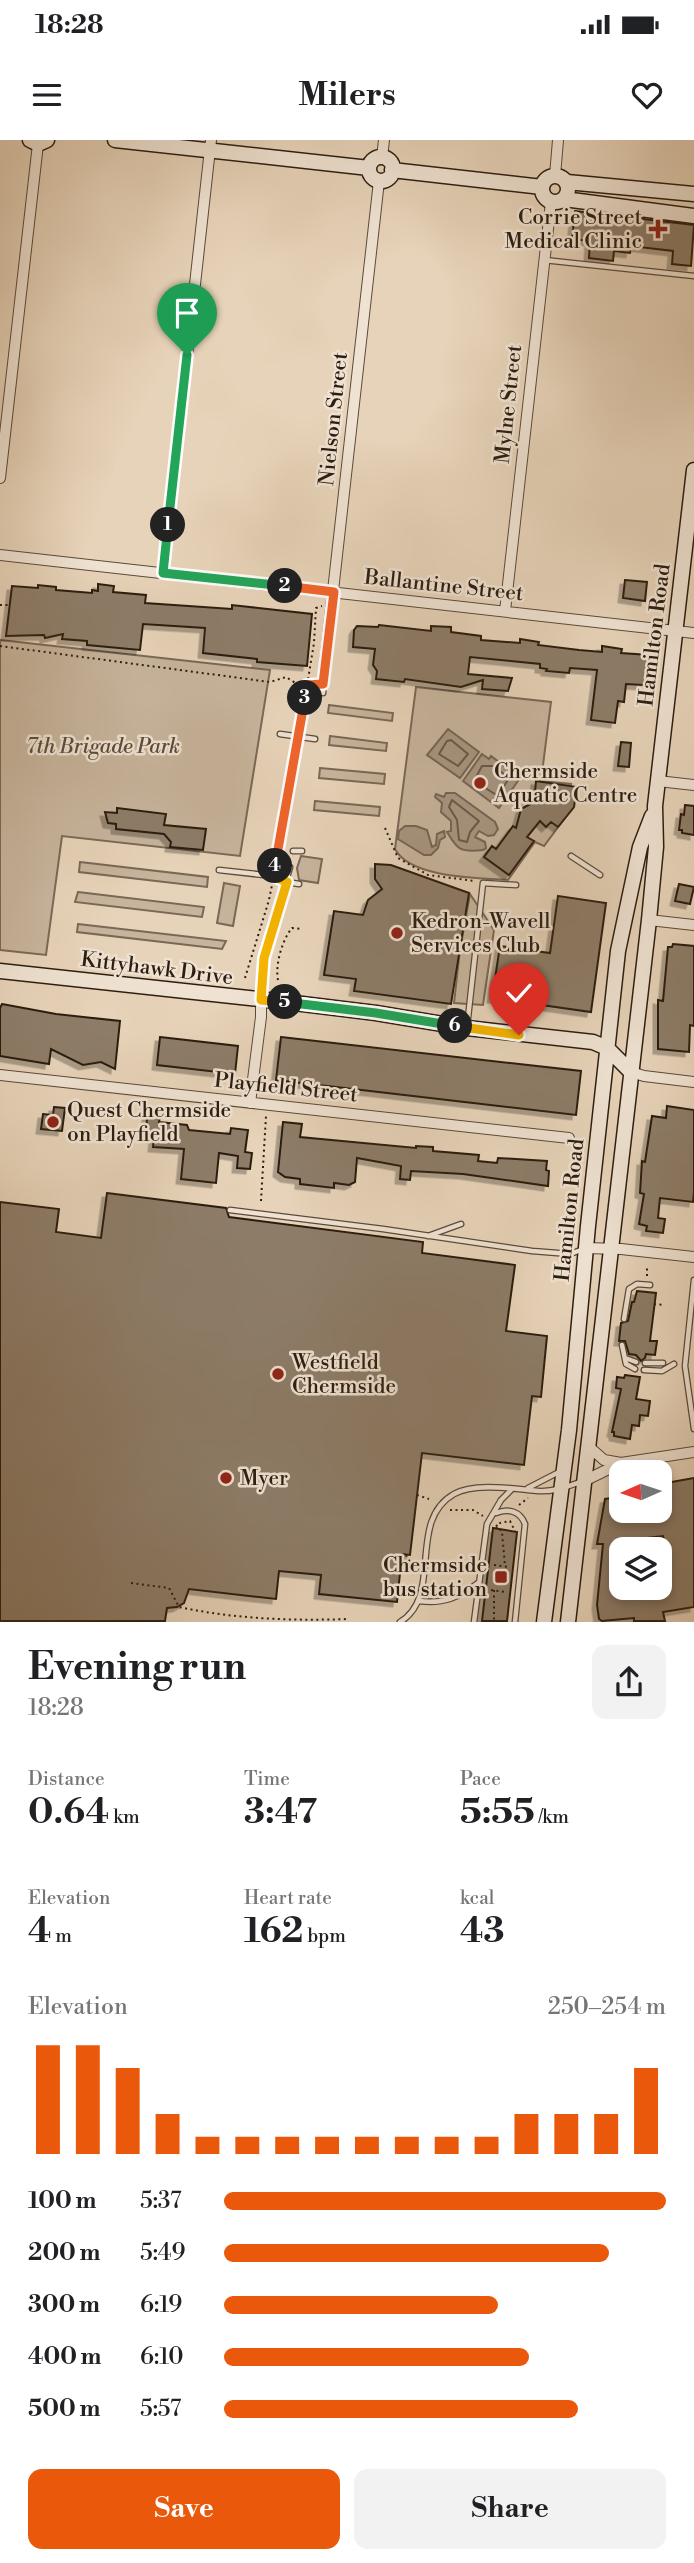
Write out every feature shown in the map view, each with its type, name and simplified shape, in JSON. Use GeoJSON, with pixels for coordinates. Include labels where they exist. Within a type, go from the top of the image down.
{"type":"FeatureCollection","features":[{"type":"Feature","properties":{"kind":"main road"},"geometry":{"type":"LineString","coordinates":[[115,140],[210,145],[369,168]]}},
{"type":"Feature","properties":{"kind":"main road"},"geometry":{"type":"LineString","coordinates":[[382,158],[389,161],[392,170],[389,177],[379,181],[373,178],[369,168],[375,159],[382,158]]}},
{"type":"Feature","properties":{"kind":"main road"},"geometry":{"type":"LineString","coordinates":[[392,170],[542,187]]}},
{"type":"Feature","properties":{"kind":"main road"},"geometry":{"type":"LineString","coordinates":[[694,194],[561,179],[547,179],[542,187],[544,196],[557,201],[694,216]]}},
{"type":"Feature","properties":{"kind":"main road"},"geometry":{"type":"LineString","coordinates":[[557,201],[568,193],[561,179]]}},
{"type":"Feature","properties":{"kind":"main road","name":"Hamilton Road"},"geometry":{"type":"LineString","coordinates":[[568,1622],[649,920],[656,847],[655,806],[694,470]]}},
{"type":"Feature","properties":{"kind":"main road","name":"Hamilton Road"},"geometry":{"type":"LineString","coordinates":[[544,1622],[564,1469],[585,1248],[621,932],[640,847],[655,806]]}},
{"type":"Feature","properties":{"kind":"main road","name":"Kittyhawk Drive"},"geometry":{"type":"LineString","coordinates":[[0,971],[376,1013],[467,1028],[593,1042],[607,1048]]}},
{"type":"Feature","properties":{"kind":"main road"},"geometry":{"type":"LineString","coordinates":[[607,1048],[631,1072]]}},
{"type":"Feature","properties":{"kind":"street"},"geometry":{"type":"LineString","coordinates":[[382,158],[384,140]]}},
{"type":"Feature","properties":{"kind":"street"},"geometry":{"type":"LineString","coordinates":[[558,140],[561,179]]}},
{"type":"Feature","properties":{"kind":"street"},"geometry":{"type":"LineString","coordinates":[[0,478],[38,141]]}},
{"type":"Feature","properties":{"kind":"street"},"geometry":{"type":"LineString","coordinates":[[163,573],[210,145]]}},
{"type":"Feature","properties":{"kind":"street","name":"Nielson Street"},"geometry":{"type":"LineString","coordinates":[[325,662],[379,181]]}},
{"type":"Feature","properties":{"kind":"street","name":"Mylne Street"},"geometry":{"type":"LineString","coordinates":[[505,611],[543,260],[557,201]]}},
{"type":"Feature","properties":{"kind":"street","name":"Ballantine Street"},"geometry":{"type":"LineString","coordinates":[[0,555],[694,633]]}},
{"type":"Feature","properties":{"kind":"street"},"geometry":{"type":"LineString","coordinates":[[659,781],[694,785]]}},
{"type":"Feature","properties":{"kind":"street"},"geometry":{"type":"LineString","coordinates":[[649,920],[694,925]]}},
{"type":"Feature","properties":{"kind":"street"},"geometry":{"type":"LineString","coordinates":[[250,1103],[261,1000]]}},
{"type":"Feature","properties":{"kind":"street"},"geometry":{"type":"LineString","coordinates":[[631,1072],[694,1082]]}},
{"type":"Feature","properties":{"kind":"street","name":"Playfield Street"},"geometry":{"type":"LineString","coordinates":[[0,1075],[569,1138]]}},
{"type":"Feature","properties":{"kind":"street"},"geometry":{"type":"LineString","coordinates":[[585,1248],[694,1257]]}},
{"type":"Feature","properties":{"kind":"street"},"geometry":{"type":"LineString","coordinates":[[588,1446],[604,1460],[609,1461]]}},
{"type":"Feature","properties":{"kind":"street"},"geometry":{"type":"LineString","coordinates":[[641,1460],[694,1452]]}},
{"type":"Feature","properties":{"kind":"street"},"geometry":{"type":"LineString","coordinates":[[584,1481],[609,1469]]}},
{"type":"Feature","properties":{"kind":"lane"},"geometry":{"type":"LineString","coordinates":[[543,260],[694,276]]}},
{"type":"Feature","properties":{"kind":"lane"},"geometry":{"type":"LineString","coordinates":[[323,693],[325,662]]}},
{"type":"Feature","properties":{"kind":"lane"},"geometry":{"type":"LineString","coordinates":[[280,734],[315,739]]}},
{"type":"Feature","properties":{"kind":"lane"},"geometry":{"type":"LineString","coordinates":[[293,851],[302,851]]}},
{"type":"Feature","properties":{"kind":"lane"},"geometry":{"type":"LineString","coordinates":[[571,856],[600,875]]}},
{"type":"Feature","properties":{"kind":"lane"},"geometry":{"type":"LineString","coordinates":[[261,1000],[264,958],[290,867]]}},
{"type":"Feature","properties":{"kind":"lane"},"geometry":{"type":"LineString","coordinates":[[219,870],[273,876],[299,884]]}},
{"type":"Feature","properties":{"kind":"lane"},"geometry":{"type":"LineString","coordinates":[[467,1028],[483,883],[516,885]]}},
{"type":"Feature","properties":{"kind":"lane"},"geometry":{"type":"LineString","coordinates":[[230,1210],[570,1254],[585,1248]]}},
{"type":"Feature","properties":{"kind":"lane"},"geometry":{"type":"LineString","coordinates":[[427,1237],[461,1224]]}},
{"type":"Feature","properties":{"kind":"lane"},"geometry":{"type":"LineString","coordinates":[[694,1280],[685,1366],[694,1429]]}},
{"type":"Feature","properties":{"kind":"lane"},"geometry":{"type":"LineString","coordinates":[[624,1320],[629,1289],[637,1284],[648,1284]]}},
{"type":"Feature","properties":{"kind":"lane"},"geometry":{"type":"LineString","coordinates":[[622,1345],[628,1366],[635,1369]]}},
{"type":"Feature","properties":{"kind":"lane"},"geometry":{"type":"LineString","coordinates":[[624,1358],[636,1362]]}},
{"type":"Feature","properties":{"kind":"lane"},"geometry":{"type":"LineString","coordinates":[[645,1363],[663,1363]]}},
{"type":"Feature","properties":{"kind":"lane"},"geometry":{"type":"LineString","coordinates":[[644,1370],[662,1371],[674,1364]]}},
{"type":"Feature","properties":{"kind":"lane"},"geometry":{"type":"LineString","coordinates":[[527,1488],[564,1469]]}},
{"type":"Feature","properties":{"kind":"lane"},"geometry":{"type":"LineString","coordinates":[[400,1622],[410,1614],[418,1601],[429,1531],[440,1506],[449,1497],[463,1490],[527,1488],[538,1491],[561,1489],[584,1481]]}},
{"type":"Feature","properties":{"kind":"lane"},"geometry":{"type":"LineString","coordinates":[[474,1622],[485,1530],[501,1500],[512,1489]]}},
{"type":"Feature","properties":{"kind":"lane"},"geometry":{"type":"LineString","coordinates":[[495,1513],[511,1510],[519,1514],[525,1524],[515,1622]]}},
{"type":"Feature","properties":{"kind":"lane"},"geometry":{"type":"LineString","coordinates":[[418,1601],[447,1601],[464,1594],[479,1583]]}},
{"type":"Feature","properties":{"kind":"path"},"geometry":{"type":"LineString","coordinates":[[0,605],[9,605]]}},
{"type":"Feature","properties":{"kind":"path"},"geometry":{"type":"LineString","coordinates":[[245,978],[270,900],[299,736],[316,608],[323,605]]}},
{"type":"Feature","properties":{"kind":"path"},"geometry":{"type":"LineString","coordinates":[[0,646],[270,682],[286,677],[297,684],[323,684]]}},
{"type":"Feature","properties":{"kind":"path"},"geometry":{"type":"LineString","coordinates":[[385,828],[398,858],[428,875],[483,883]]}},
{"type":"Feature","properties":{"kind":"path"},"geometry":{"type":"LineString","coordinates":[[278,980],[278,961],[287,934],[292,929],[301,929]]}},
{"type":"Feature","properties":{"kind":"path"},"geometry":{"type":"LineString","coordinates":[[261,1200],[266,1112]]}},
{"type":"Feature","properties":{"kind":"path"},"geometry":{"type":"LineString","coordinates":[[648,1266],[648,1284]]}},
{"type":"Feature","properties":{"kind":"path"},"geometry":{"type":"LineString","coordinates":[[654,1304],[664,1305]]}},
{"type":"Feature","properties":{"kind":"path"},"geometry":{"type":"LineString","coordinates":[[417,1495],[429,1499]]}},
{"type":"Feature","properties":{"kind":"path"},"geometry":{"type":"LineString","coordinates":[[520,1504],[533,1497]]}},
{"type":"Feature","properties":{"kind":"path"},"geometry":{"type":"LineString","coordinates":[[496,1528],[500,1522],[506,1521],[513,1524],[515,1531]]}},
{"type":"Feature","properties":{"kind":"path"},"geometry":{"type":"LineString","coordinates":[[406,1555],[412,1566]]}},
{"type":"Feature","properties":{"kind":"path"},"geometry":{"type":"LineString","coordinates":[[494,1565],[509,1566]]}},
{"type":"Feature","properties":{"kind":"path"},"geometry":{"type":"LineString","coordinates":[[131,1583],[169,1588],[179,1607],[212,1614],[300,1620],[348,1619]]}},
{"type":"Feature","properties":{"kind":"path"},"geometry":{"type":"LineString","coordinates":[[494,1622],[493,1590],[505,1592]]}},
{"type":"Feature","properties":{"kind":"green space","name":"7th Brigade Park"},"geometry":{"type":"Polygon","coordinates":[[[0,640],[270,670],[240,856],[62,836],[46,955],[0,950],[0,640]]]}},
{"type":"Feature","properties":{"kind":"green space","name":"Chermside Aquatic Centre"},"geometry":{"type":"Polygon","coordinates":[[[416,687],[551,702],[541,781],[571,784],[567,815],[544,846],[535,842],[508,880],[463,877],[429,871],[403,859],[395,849],[416,687]]]}},
{"type":"Feature","properties":{"kind":"green space"},"geometry":{"type":"Polygon","coordinates":[[[329,705],[393,713],[392,721],[328,713],[329,705]]]}},
{"type":"Feature","properties":{"kind":"green space"},"geometry":{"type":"Polygon","coordinates":[[[330,736],[387,743],[386,751],[329,745],[330,736]]]}},
{"type":"Feature","properties":{"kind":"green space"},"geometry":{"type":"Polygon","coordinates":[[[320,768],[385,774],[384,784],[319,778],[320,768]]]}},
{"type":"Feature","properties":{"kind":"green space"},"geometry":{"type":"Polygon","coordinates":[[[315,801],[380,807],[379,816],[314,810],[315,801]]]}},
{"type":"Feature","properties":{"kind":"green space"},"geometry":{"type":"Polygon","coordinates":[[[301,856],[322,859],[318,883],[299,880],[297,868],[301,856]]]}},
{"type":"Feature","properties":{"kind":"green space"},"geometry":{"type":"Polygon","coordinates":[[[80,862],[208,877],[207,887],[79,872],[80,862]]]}},
{"type":"Feature","properties":{"kind":"green space"},"geometry":{"type":"Polygon","coordinates":[[[224,883],[240,886],[233,926],[217,923],[224,883]]]}},
{"type":"Feature","properties":{"kind":"green space"},"geometry":{"type":"Polygon","coordinates":[[[78,892],[204,907],[202,917],[75,902],[78,892]]]}},
{"type":"Feature","properties":{"kind":"green space"},"geometry":{"type":"Polygon","coordinates":[[[470,894],[494,930],[483,1005],[454,1003],[470,894]]]}},
{"type":"Feature","properties":{"kind":"green space"},"geometry":{"type":"Polygon","coordinates":[[[78,924],[226,941],[222,949],[77,932],[78,924]]]}},
{"type":"Feature","properties":{"kind":"water"},"geometry":{"type":"Polygon","coordinates":[[[448,729],[479,752],[460,778],[427,755],[448,729]]]}},
{"type":"Feature","properties":{"kind":"water"},"geometry":{"type":"Polygon","coordinates":[[[482,754],[489,759],[491,756],[520,778],[499,808],[463,781],[482,754]]]}},
{"type":"Feature","properties":{"kind":"water"},"geometry":{"type":"Polygon","coordinates":[[[446,793],[455,793],[495,822],[498,829],[494,835],[488,836],[479,831],[475,837],[485,842],[486,848],[463,850],[453,842],[447,832],[451,831],[451,821],[441,812],[442,803],[435,797],[436,794],[444,797],[446,793]]]}},
{"type":"Feature","properties":{"kind":"water"},"geometry":{"type":"Polygon","coordinates":[[[405,826],[427,830],[432,847],[436,845],[437,834],[444,831],[445,837],[440,840],[438,848],[431,855],[424,855],[398,839],[399,831],[405,826]]]}},
{"type":"Feature","properties":{"kind":"building"},"geometry":{"type":"Polygon","coordinates":[[[575,211],[694,225],[691,266],[672,264],[673,251],[631,246],[630,253],[614,251],[613,261],[589,258],[590,241],[572,239],[575,211]]]}},
{"type":"Feature","properties":{"kind":"building"},"geometry":{"type":"Polygon","coordinates":[[[625,580],[647,582],[645,601],[623,598],[625,580]]]}},
{"type":"Feature","properties":{"kind":"building"},"geometry":{"type":"Polygon","coordinates":[[[98,584],[114,586],[113,592],[146,595],[145,603],[232,609],[232,605],[312,614],[307,666],[257,662],[257,659],[203,653],[205,628],[143,624],[140,650],[87,645],[87,641],[62,639],[63,634],[45,638],[44,635],[6,636],[12,586],[38,588],[38,585],[56,587],[56,590],[92,593],[92,590],[98,591],[98,584]]]}},
{"type":"Feature","properties":{"kind":"building"},"geometry":{"type":"Polygon","coordinates":[[[379,625],[431,631],[431,626],[451,627],[451,632],[481,636],[481,640],[520,643],[520,639],[539,642],[538,645],[579,650],[602,652],[602,646],[622,649],[621,653],[649,655],[649,662],[653,662],[651,679],[645,679],[644,685],[626,684],[624,702],[618,701],[615,723],[591,720],[597,670],[570,668],[569,673],[546,671],[547,669],[540,668],[540,664],[470,657],[468,674],[512,678],[508,691],[482,689],[483,680],[461,687],[405,679],[404,682],[376,679],[377,671],[373,665],[375,649],[353,647],[354,630],[357,626],[379,625]]]}},
{"type":"Feature","properties":{"kind":"building"},"geometry":{"type":"Polygon","coordinates":[[[621,742],[631,743],[629,767],[618,766],[621,742]]]}},
{"type":"Feature","properties":{"kind":"building"},"geometry":{"type":"Polygon","coordinates":[[[536,781],[577,787],[574,807],[558,827],[551,822],[546,827],[540,821],[527,837],[534,841],[509,875],[484,857],[492,846],[496,849],[513,826],[516,828],[521,809],[534,802],[536,781]]]}},
{"type":"Feature","properties":{"kind":"building"},"geometry":{"type":"Polygon","coordinates":[[[685,805],[694,806],[694,835],[679,830],[685,805]]]}},
{"type":"Feature","properties":{"kind":"building"},"geometry":{"type":"Polygon","coordinates":[[[117,808],[166,814],[164,825],[206,829],[203,850],[170,847],[171,842],[164,834],[116,829],[116,824],[108,823],[105,812],[117,813],[117,808]]]}},
{"type":"Feature","properties":{"kind":"building","name":"Kedron-Wavell Services Club"},"geometry":{"type":"Polygon","coordinates":[[[375,864],[391,865],[469,893],[451,1004],[354,991],[356,979],[324,975],[334,911],[363,915],[368,900],[382,889],[375,879],[375,864]]]}},
{"type":"Feature","properties":{"kind":"building"},"geometry":{"type":"Polygon","coordinates":[[[679,884],[694,887],[690,904],[675,901],[679,884]]]}},
{"type":"Feature","properties":{"kind":"building"},"geometry":{"type":"Polygon","coordinates":[[[558,896],[606,903],[591,1012],[492,998],[500,946],[550,953],[558,896]]]}},
{"type":"Feature","properties":{"kind":"building"},"geometry":{"type":"Polygon","coordinates":[[[673,944],[694,946],[694,1026],[690,1025],[689,1052],[658,1049],[658,1000],[663,1001],[668,947],[673,944]]]}},
{"type":"Feature","properties":{"kind":"building"},"geometry":{"type":"Polygon","coordinates":[[[2,1004],[56,1014],[120,1021],[115,1069],[101,1062],[83,1065],[51,1049],[49,1064],[0,1056],[2,1004]]]}},
{"type":"Feature","properties":{"kind":"building"},"geometry":{"type":"Polygon","coordinates":[[[160,1037],[238,1046],[235,1074],[157,1065],[160,1037]]]}},
{"type":"Feature","properties":{"kind":"building"},"geometry":{"type":"Polygon","coordinates":[[[281,1037],[581,1071],[576,1115],[276,1080],[281,1037]]]}},
{"type":"Feature","properties":{"kind":"building"},"geometry":{"type":"Polygon","coordinates":[[[667,1106],[694,1110],[694,1192],[693,1202],[660,1198],[658,1218],[665,1219],[663,1233],[646,1231],[647,1226],[639,1224],[644,1194],[640,1193],[642,1161],[645,1162],[652,1116],[666,1118],[667,1106]]]}},
{"type":"Feature","properties":{"kind":"building","name":"Quest Chermside on Playfield"},"geometry":{"type":"Polygon","coordinates":[[[54,1107],[65,1108],[62,1131],[41,1129],[43,1114],[53,1115],[54,1107]]]}},
{"type":"Feature","properties":{"kind":"building"},"geometry":{"type":"Polygon","coordinates":[[[147,1116],[160,1117],[159,1122],[187,1125],[189,1130],[230,1134],[231,1128],[248,1130],[245,1152],[252,1153],[250,1169],[237,1168],[238,1156],[219,1153],[216,1183],[181,1179],[184,1149],[153,1147],[154,1138],[146,1137],[147,1116]]]}},
{"type":"Feature","properties":{"kind":"building"},"geometry":{"type":"Polygon","coordinates":[[[283,1122],[302,1124],[300,1137],[416,1148],[433,1147],[433,1151],[479,1155],[478,1161],[497,1163],[498,1158],[547,1161],[548,1186],[463,1174],[411,1171],[410,1180],[400,1179],[401,1166],[357,1158],[355,1182],[349,1185],[334,1183],[334,1188],[300,1184],[300,1179],[285,1177],[278,1172],[283,1122]]]}},
{"type":"Feature","properties":{"kind":"building","name":"Westfield Chermside"},"geometry":{"type":"Polygon","coordinates":[[[107,1193],[226,1208],[229,1217],[423,1242],[422,1253],[515,1265],[506,1331],[547,1336],[541,1397],[532,1396],[524,1465],[422,1453],[410,1555],[402,1554],[397,1602],[319,1594],[321,1575],[279,1571],[276,1599],[189,1589],[184,1603],[167,1608],[165,1621],[0,1621],[0,1202],[59,1209],[56,1232],[101,1238],[107,1193]]]}},
{"type":"Feature","properties":{"kind":"building"},"geometry":{"type":"Polygon","coordinates":[[[637,1291],[656,1293],[650,1341],[657,1341],[655,1355],[646,1354],[641,1361],[636,1355],[629,1354],[625,1341],[619,1341],[621,1323],[628,1321],[637,1291]]]}},
{"type":"Feature","properties":{"kind":"building"},"geometry":{"type":"Polygon","coordinates":[[[625,1375],[640,1377],[636,1399],[650,1401],[648,1416],[640,1415],[639,1426],[632,1425],[630,1439],[614,1436],[612,1432],[621,1389],[616,1388],[617,1377],[624,1378],[625,1375]]]}},
{"type":"Feature","properties":{"kind":"building"},"geometry":{"type":"Polygon","coordinates":[[[694,1478],[694,1607],[663,1612],[665,1621],[599,1619],[597,1605],[603,1544],[597,1544],[605,1499],[609,1498],[609,1523],[672,1523],[672,1482],[694,1478]]]}},
{"type":"Feature","properties":{"kind":"building"},"geometry":{"type":"Polygon","coordinates":[[[493,1528],[517,1532],[507,1621],[482,1621],[493,1528]]]}},
{"type":"Feature","properties":{"kind":"place","name":"Corrie Street Medical Clinic"},"geometry":{"type":"Point","coordinates":[658,229]}},
{"type":"Feature","properties":{"kind":"place","name":"Chermside Aquatic Centre"},"geometry":{"type":"Point","coordinates":[480,783]}},
{"type":"Feature","properties":{"kind":"place","name":"Kedron-Wavell Services Club"},"geometry":{"type":"Point","coordinates":[397,933]}},
{"type":"Feature","properties":{"kind":"place","name":"Quest Chermside on Playfield"},"geometry":{"type":"Point","coordinates":[53,1122]}},
{"type":"Feature","properties":{"kind":"place","name":"Westfield Chermside"},"geometry":{"type":"Point","coordinates":[278,1374]}},
{"type":"Feature","properties":{"kind":"place","name":"Myer"},"geometry":{"type":"Point","coordinates":[226,1478]}},
{"type":"Feature","properties":{"kind":"place","name":"Chermside bus station"},"geometry":{"type":"Point","coordinates":[501,1577]}},
{"type":"Feature","properties":{"kind":"route"},"geometry":{"type":"LineString","coordinates":[[187,355],[163,573],[334,592],[323,684],[307,685],[273,876],[287,882],[264,958],[261,1000],[376,1013],[519,1035]]}}]}
